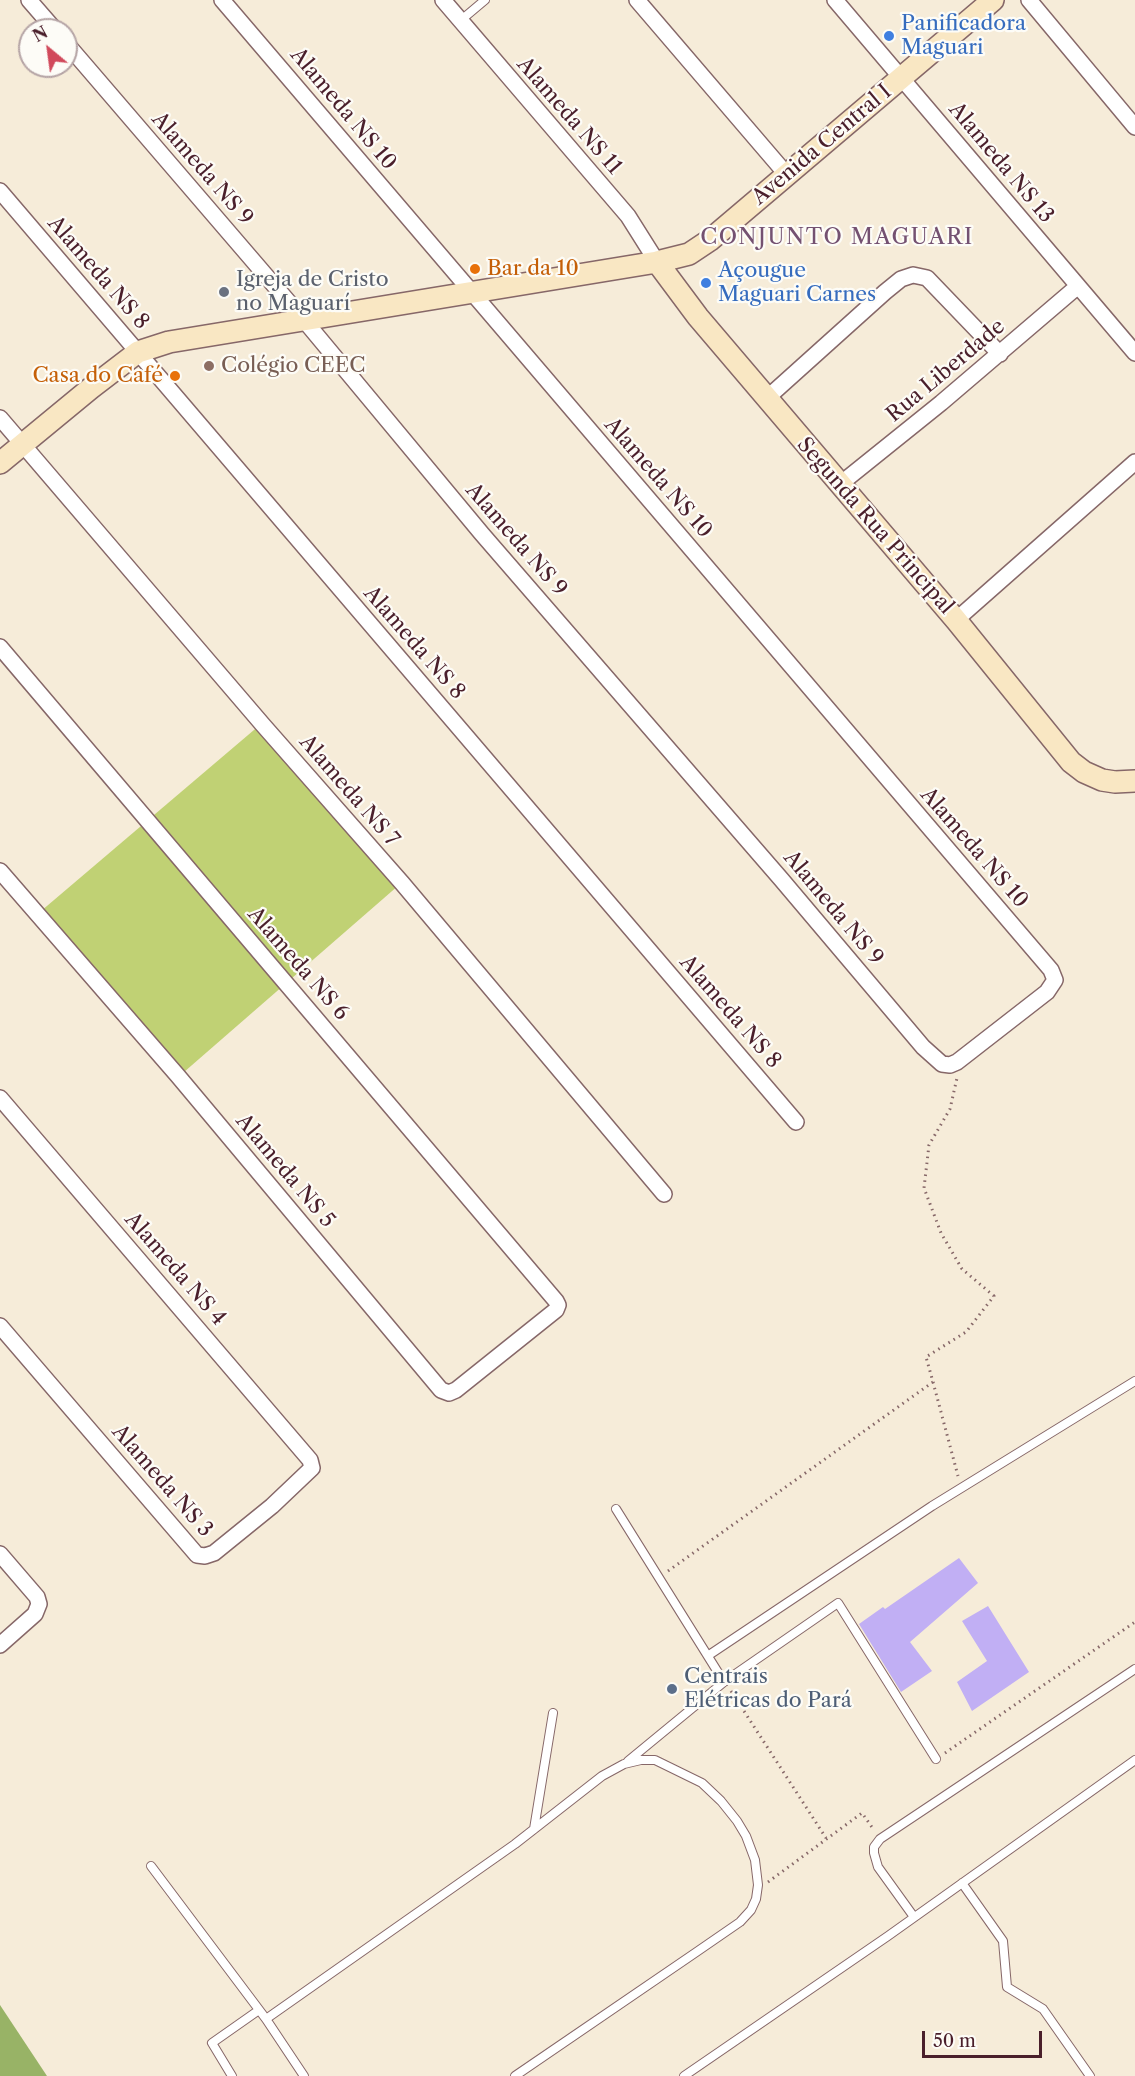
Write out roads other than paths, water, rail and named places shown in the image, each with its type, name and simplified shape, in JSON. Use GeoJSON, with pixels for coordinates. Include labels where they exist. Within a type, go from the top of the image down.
{"type":"FeatureCollection","features":[{"type":"Feature","properties":{"kind":"main road","name":"Avenida Central I"},"geometry":{"type":"LineString","coordinates":[[0,463],[138,352],[169,342],[657,262],[689,254],[700,248],[993,0]]}},
{"type":"Feature","properties":{"kind":"main road","name":"Segunda Rua Principal"},"geometry":{"type":"LineString","coordinates":[[657,262],[698,318],[956,620],[1071,762],[1084,772],[1102,780],[1135,781]]}},
{"type":"Feature","properties":{"kind":"street"},"geometry":{"type":"LineString","coordinates":[[29,0],[45,18]]}},
{"type":"Feature","properties":{"kind":"street","name":"Alameda NS 10"},"geometry":{"type":"LineString","coordinates":[[222,0],[1051,970],[1055,980],[1052,986],[962,1059]]}},
{"type":"Feature","properties":{"kind":"street","name":"Alameda NS 11"},"geometry":{"type":"LineString","coordinates":[[443,0],[628,216],[657,262]]}},
{"type":"Feature","properties":{"kind":"street"},"geometry":{"type":"LineString","coordinates":[[637,0],[787,175]]}},
{"type":"Feature","properties":{"kind":"street","name":"Alameda NS 13"},"geometry":{"type":"LineString","coordinates":[[835,0],[1135,353]]}},
{"type":"Feature","properties":{"kind":"street"},"geometry":{"type":"LineString","coordinates":[[1029,0],[1135,127]]}},
{"type":"Feature","properties":{"kind":"street","name":"Alameda NS 9"},"geometry":{"type":"LineString","coordinates":[[78,57],[304,320],[482,534],[781,879],[923,1047],[937,1062],[950,1065],[962,1059]]}},
{"type":"Feature","properties":{"kind":"street","name":"Alameda NS 8"},"geometry":{"type":"LineString","coordinates":[[0,191],[796,1122]]}},
{"type":"Feature","properties":{"kind":"street"},"geometry":{"type":"LineString","coordinates":[[766,399],[885,292],[901,279],[913,275],[927,278],[999,354]]}},
{"type":"Feature","properties":{"kind":"street","name":"Rua Liberdade"},"geometry":{"type":"LineString","coordinates":[[839,485],[1078,286]]}},
{"type":"Feature","properties":{"kind":"street","name":"Alameda NS 7"},"geometry":{"type":"LineString","coordinates":[[0,418],[263,725],[410,892],[664,1194]]}},
{"type":"Feature","properties":{"kind":"street"},"geometry":{"type":"LineString","coordinates":[[956,620],[1135,462]]}},
{"type":"Feature","properties":{"kind":"street","name":"Alameda NS 6"},"geometry":{"type":"LineString","coordinates":[[0,647],[556,1301],[558,1305],[556,1310]]}},
{"type":"Feature","properties":{"kind":"street","name":"Alameda NS 5"},"geometry":{"type":"LineString","coordinates":[[0,871],[185,1084],[441,1390],[449,1393],[456,1390],[556,1310]]}},
{"type":"Feature","properties":{"kind":"street","name":"Alameda NS 4"},"geometry":{"type":"LineString","coordinates":[[0,1098],[310,1460],[311,1470]]}},
{"type":"Feature","properties":{"kind":"street","name":"Alameda NS 3"},"geometry":{"type":"LineString","coordinates":[[0,1326],[197,1555],[205,1556],[214,1553],[272,1506],[311,1470]]}},
{"type":"Feature","properties":{"kind":"street"},"geometry":{"type":"LineString","coordinates":[[0,1554],[37,1598],[39,1607],[35,1614],[0,1645]]}},
{"type":"Feature","properties":{"kind":"lane"},"geometry":{"type":"LineString","coordinates":[[460,21],[485,0]]}},
{"type":"Feature","properties":{"kind":"lane"},"geometry":{"type":"LineString","coordinates":[[709,1655],[868,1548],[1135,1381]]}},
{"type":"Feature","properties":{"kind":"lane"},"geometry":{"type":"LineString","coordinates":[[616,1509],[658,1578],[709,1655],[728,1679]]}},
{"type":"Feature","properties":{"kind":"lane"},"geometry":{"type":"LineString","coordinates":[[266,2019],[534,1828],[602,1776],[624,1764],[728,1679],[838,1603],[936,1759]]}},
{"type":"Feature","properties":{"kind":"lane"},"geometry":{"type":"LineString","coordinates":[[914,1917],[878,1867],[874,1847],[880,1839],[1135,1669]]}},
{"type":"Feature","properties":{"kind":"lane"},"geometry":{"type":"LineString","coordinates":[[534,1828],[553,1713]]}},
{"type":"Feature","properties":{"kind":"lane"},"geometry":{"type":"LineString","coordinates":[[515,2076],[740,1922],[751,1910],[757,1890],[755,1860],[737,1821],[721,1801],[702,1783],[665,1763],[648,1760],[624,1764]]}},
{"type":"Feature","properties":{"kind":"lane"},"geometry":{"type":"LineString","coordinates":[[684,2076],[1135,1760]]}},
{"type":"Feature","properties":{"kind":"lane"},"geometry":{"type":"LineString","coordinates":[[151,1866],[266,2019],[304,2076]]}},
{"type":"Feature","properties":{"kind":"lane"},"geometry":{"type":"LineString","coordinates":[[962,1883],[1003,1941],[1007,1987],[1043,2009],[1090,2076]]}},
{"type":"Feature","properties":{"kind":"lane"},"geometry":{"type":"LineString","coordinates":[[232,2076],[212,2043],[259,2010]]}},
{"type":"Feature","properties":{"kind":"place","name":"Panificadora Maguari"},"geometry":{"type":"Point","coordinates":[889,36]}},
{"type":"Feature","properties":{"kind":"place","name":"Bar da 10"},"geometry":{"type":"Point","coordinates":[475,269]}},
{"type":"Feature","properties":{"kind":"place","name":"Açougue Maguari Carnes"},"geometry":{"type":"Point","coordinates":[706,283]}},
{"type":"Feature","properties":{"kind":"place","name":"Igreja de Cristo no Maguarí"},"geometry":{"type":"Point","coordinates":[224,292]}},
{"type":"Feature","properties":{"kind":"place","name":"Colégio CEEC"},"geometry":{"type":"Point","coordinates":[209,366]}},
{"type":"Feature","properties":{"kind":"place","name":"Casa do Café"},"geometry":{"type":"Point","coordinates":[175,376]}},
{"type":"Feature","properties":{"kind":"place","name":"Centrais Elétricas do Pará"},"geometry":{"type":"Point","coordinates":[672,1689]}},
{"type":"Feature","properties":{"kind":"district","name":"CONJUNTO MAGUARI"},"geometry":{"type":"Point","coordinates":[837,238]}}]}
